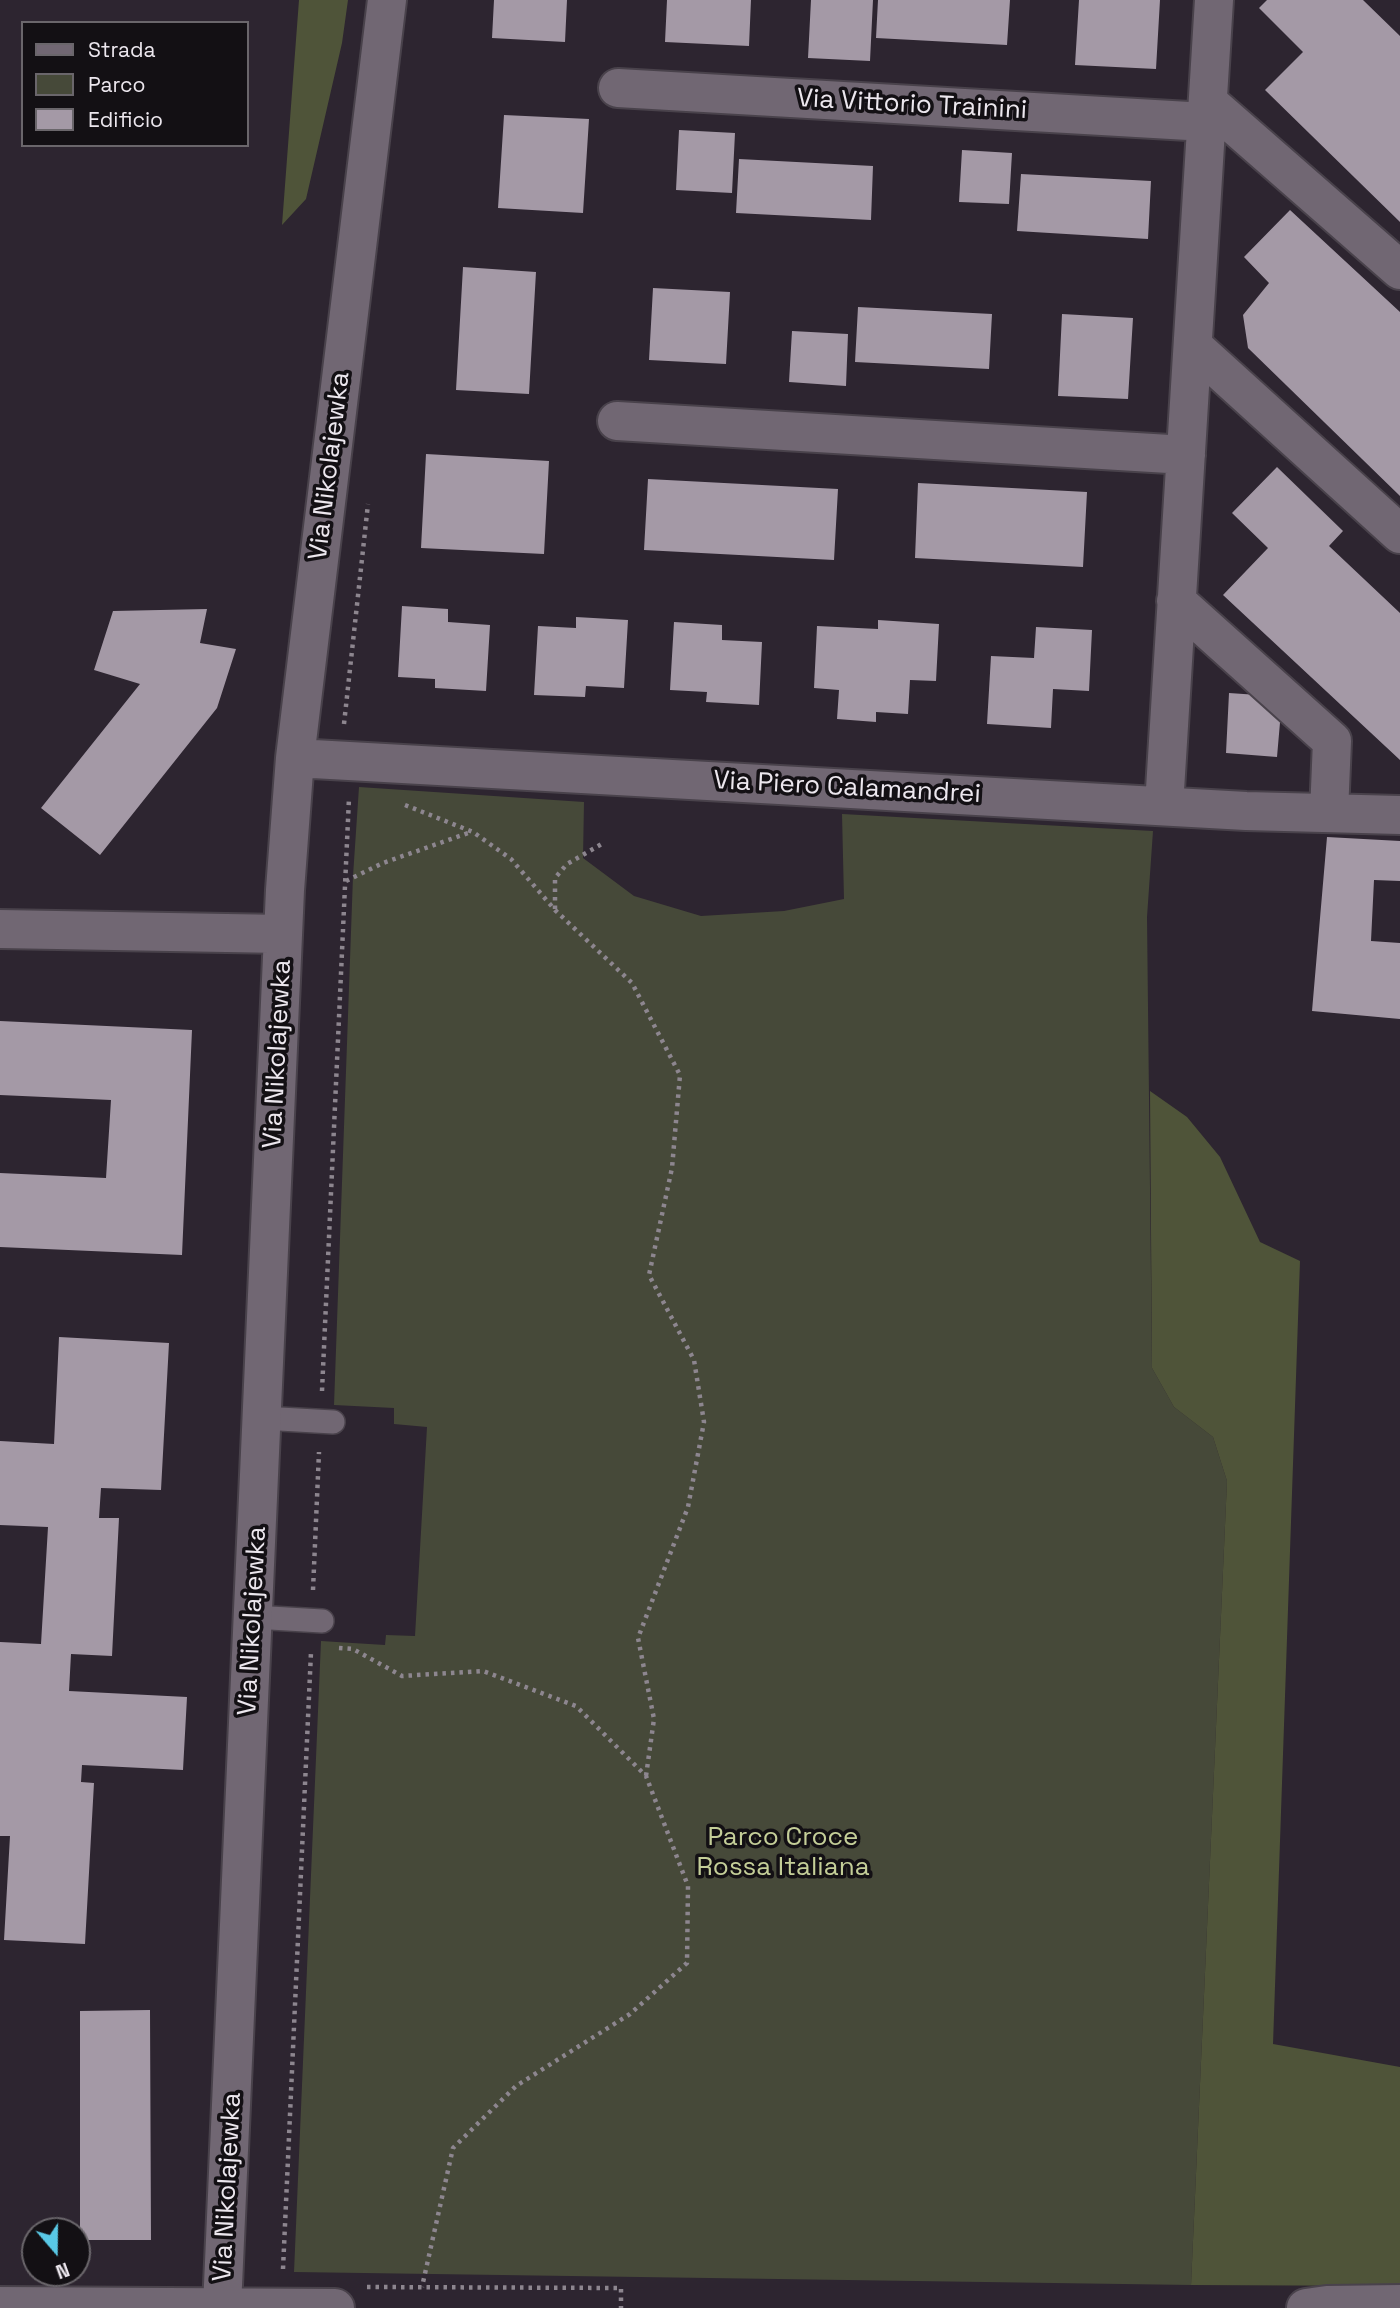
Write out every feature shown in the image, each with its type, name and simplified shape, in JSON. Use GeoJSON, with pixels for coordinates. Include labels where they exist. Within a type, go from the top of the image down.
{"type":"FeatureCollection","features":[{"type":"Feature","properties":{"kind":"street","name":"Via Nikolajewka"},"geometry":{"type":"LineString","coordinates":[[222,2307],[283,934],[295,758],[387,0]]}},
{"type":"Feature","properties":{"kind":"street"},"geometry":{"type":"LineString","coordinates":[[1164,806],[1214,0]]}},
{"type":"Feature","properties":{"kind":"street","name":"Via Vittorio Trainini"},"geometry":{"type":"LineString","coordinates":[[618,88],[1207,112]]}},
{"type":"Feature","properties":{"kind":"street"},"geometry":{"type":"LineString","coordinates":[[1207,112],[1400,270]]}},
{"type":"Feature","properties":{"kind":"street"},"geometry":{"type":"LineString","coordinates":[[1193,346],[1400,534]]}},
{"type":"Feature","properties":{"kind":"street"},"geometry":{"type":"LineString","coordinates":[[617,421],[1186,455]]}},
{"type":"Feature","properties":{"kind":"street"},"geometry":{"type":"LineString","coordinates":[[1176,601],[1332,741],[1329,813]]}},
{"type":"Feature","properties":{"kind":"street","name":"Via Piero Calamandrei"},"geometry":{"type":"LineString","coordinates":[[295,758],[1246,811],[1400,815]]}},
{"type":"Feature","properties":{"kind":"street","name":"Via Nikolajewka"},"geometry":{"type":"LineString","coordinates":[[0,929],[283,934]]}},
{"type":"Feature","properties":{"kind":"street"},"geometry":{"type":"LineString","coordinates":[[0,2306],[282,2308],[351,2298]]}},
{"type":"Feature","properties":{"kind":"street"},"geometry":{"type":"LineString","coordinates":[[1306,2308],[1326,2305],[1400,2304]]}},
{"type":"Feature","properties":{"kind":"lane"},"geometry":{"type":"LineString","coordinates":[[262,1418],[327,1422]]}},
{"type":"Feature","properties":{"kind":"lane"},"geometry":{"type":"LineString","coordinates":[[253,1618],[317,1621]]}},
{"type":"Feature","properties":{"kind":"path"},"geometry":{"type":"LineString","coordinates":[[282,2308],[311,1646],[317,1621],[327,1422],[345,881],[352,761]]}},
{"type":"Feature","properties":{"kind":"path"},"geometry":{"type":"LineString","coordinates":[[402,804],[473,832],[511,859],[555,910],[632,983],[680,1075],[671,1168],[649,1275],[694,1360],[704,1422],[688,1507],[638,1638],[654,1719],[646,1776]]}},
{"type":"Feature","properties":{"kind":"path"},"geometry":{"type":"LineString","coordinates":[[345,881],[383,863],[473,832]]}},
{"type":"Feature","properties":{"kind":"path"},"geometry":{"type":"LineString","coordinates":[[555,910],[555,878],[567,864],[605,842]]}},
{"type":"Feature","properties":{"kind":"path"},"geometry":{"type":"LineString","coordinates":[[311,1646],[353,1649],[402,1676],[483,1671],[576,1706],[646,1776],[688,1886],[687,1963],[630,2014],[516,2086],[453,2148],[422,2287]]}},
{"type":"Feature","properties":{"kind":"path"},"geometry":{"type":"LineString","coordinates":[[351,2298],[422,2287],[621,2288],[621,2308]]}},
{"type":"Feature","properties":{"kind":"green space"},"geometry":{"type":"Polygon","coordinates":[[[299,0],[348,0],[342,43],[306,199],[282,225],[299,0]]]}},
{"type":"Feature","properties":{"kind":"green space","name":"Parco Croce Rossa Italiana"},"geometry":{"type":"Polygon","coordinates":[[[359,787],[584,802],[583,858],[634,896],[701,916],[784,911],[844,899],[842,814],[1153,831],[1147,917],[1152,1368],[1174,1407],[1213,1437],[1227,1481],[1191,2285],[294,2272],[321,1641],[385,1645],[386,1635],[415,1636],[427,1427],[394,1424],[394,1408],[334,1405],[353,876],[359,787]]]}},
{"type":"Feature","properties":{"kind":"green space"},"geometry":{"type":"Polygon","coordinates":[[[1150,1091],[1187,1117],[1220,1157],[1260,1242],[1300,1261],[1273,2044],[1400,2067],[1400,2286],[1191,2285],[1227,1481],[1213,1437],[1174,1407],[1152,1368],[1150,1091]]]}},
{"type":"Feature","properties":{"kind":"building"},"geometry":{"type":"Polygon","coordinates":[[[494,0],[567,0],[565,42],[492,38],[494,0]]]}},
{"type":"Feature","properties":{"kind":"building"},"geometry":{"type":"Polygon","coordinates":[[[667,0],[751,0],[749,46],[665,42],[667,0]]]}},
{"type":"Feature","properties":{"kind":"building"},"geometry":{"type":"Polygon","coordinates":[[[811,0],[873,0],[870,61],[808,58],[811,0]]]}},
{"type":"Feature","properties":{"kind":"building"},"geometry":{"type":"Polygon","coordinates":[[[878,0],[1010,0],[1007,45],[876,38],[878,0]]]}},
{"type":"Feature","properties":{"kind":"building"},"geometry":{"type":"Polygon","coordinates":[[[1079,0],[1160,0],[1156,69],[1075,65],[1079,0]]]}},
{"type":"Feature","properties":{"kind":"building"},"geometry":{"type":"Polygon","coordinates":[[[1267,0],[1363,0],[1400,36],[1400,222],[1265,90],[1303,52],[1259,8],[1267,0]]]}},
{"type":"Feature","properties":{"kind":"building"},"geometry":{"type":"Polygon","coordinates":[[[504,115],[589,119],[583,213],[498,208],[504,115]]]}},
{"type":"Feature","properties":{"kind":"building"},"geometry":{"type":"Polygon","coordinates":[[[679,130],[735,133],[732,193],[676,190],[679,130]]]}},
{"type":"Feature","properties":{"kind":"building"},"geometry":{"type":"Polygon","coordinates":[[[962,150],[1012,153],[1009,204],[959,202],[962,150]]]}},
{"type":"Feature","properties":{"kind":"building"},"geometry":{"type":"Polygon","coordinates":[[[739,159],[873,166],[871,220],[736,213],[739,159]]]}},
{"type":"Feature","properties":{"kind":"building"},"geometry":{"type":"Polygon","coordinates":[[[1021,174],[1151,181],[1148,239],[1017,231],[1021,174]]]}},
{"type":"Feature","properties":{"kind":"building"},"geometry":{"type":"Polygon","coordinates":[[[1290,210],[1400,312],[1400,496],[1248,348],[1243,315],[1269,283],[1244,257],[1290,210]]]}},
{"type":"Feature","properties":{"kind":"building"},"geometry":{"type":"Polygon","coordinates":[[[463,267],[536,272],[529,394],[456,390],[463,267]]]}},
{"type":"Feature","properties":{"kind":"building"},"geometry":{"type":"Polygon","coordinates":[[[653,288],[730,292],[726,364],[649,360],[653,288]]]}},
{"type":"Feature","properties":{"kind":"building"},"geometry":{"type":"Polygon","coordinates":[[[858,307],[992,314],[989,369],[855,362],[858,307]]]}},
{"type":"Feature","properties":{"kind":"building"},"geometry":{"type":"Polygon","coordinates":[[[1062,314],[1133,318],[1128,399],[1058,396],[1062,314]]]}},
{"type":"Feature","properties":{"kind":"building"},"geometry":{"type":"Polygon","coordinates":[[[792,331],[848,334],[846,386],[789,382],[792,331]]]}},
{"type":"Feature","properties":{"kind":"building"},"geometry":{"type":"Polygon","coordinates":[[[426,454],[549,461],[544,554],[421,548],[426,454]]]}},
{"type":"Feature","properties":{"kind":"building"},"geometry":{"type":"Polygon","coordinates":[[[1277,467],[1343,531],[1329,546],[1400,613],[1400,760],[1223,595],[1268,548],[1232,513],[1277,467]]]}},
{"type":"Feature","properties":{"kind":"building"},"geometry":{"type":"Polygon","coordinates":[[[648,479],[838,489],[834,560],[644,550],[648,479]]]}},
{"type":"Feature","properties":{"kind":"building"},"geometry":{"type":"Polygon","coordinates":[[[918,483],[1087,492],[1083,567],[915,558],[918,483]]]}},
{"type":"Feature","properties":{"kind":"building"},"geometry":{"type":"Polygon","coordinates":[[[402,606],[448,609],[448,622],[490,625],[486,691],[435,688],[435,679],[398,677],[402,606]]]}},
{"type":"Feature","properties":{"kind":"building"},"geometry":{"type":"Polygon","coordinates":[[[207,609],[200,643],[236,649],[217,708],[100,855],[41,808],[140,684],[94,670],[113,611],[207,609]]]}},
{"type":"Feature","properties":{"kind":"building"},"geometry":{"type":"Polygon","coordinates":[[[576,617],[628,620],[624,688],[586,686],[585,697],[534,695],[538,626],[576,628],[576,617]]]}},
{"type":"Feature","properties":{"kind":"building"},"geometry":{"type":"Polygon","coordinates":[[[878,620],[939,624],[936,681],[910,680],[908,714],[876,712],[876,722],[837,719],[839,690],[814,688],[817,626],[878,629],[878,620]]]}},
{"type":"Feature","properties":{"kind":"building"},"geometry":{"type":"Polygon","coordinates":[[[674,622],[722,625],[722,640],[762,642],[759,705],[706,702],[707,692],[670,690],[674,622]]]}},
{"type":"Feature","properties":{"kind":"building"},"geometry":{"type":"Polygon","coordinates":[[[1036,627],[1092,630],[1089,691],[1053,689],[1051,728],[987,724],[991,656],[1034,658],[1036,627]]]}},
{"type":"Feature","properties":{"kind":"building"},"geometry":{"type":"Polygon","coordinates":[[[1229,693],[1258,695],[1281,711],[1277,757],[1226,753],[1229,693]]]}},
{"type":"Feature","properties":{"kind":"building"},"geometry":{"type":"Polygon","coordinates":[[[1327,837],[1400,841],[1400,881],[1374,880],[1371,941],[1400,943],[1400,1019],[1312,1011],[1327,837]]]}},
{"type":"Feature","properties":{"kind":"building"},"geometry":{"type":"Polygon","coordinates":[[[0,1021],[192,1030],[182,1255],[0,1247],[0,1173],[106,1178],[111,1100],[0,1095],[0,1021]]]}},
{"type":"Feature","properties":{"kind":"building"},"geometry":{"type":"Polygon","coordinates":[[[59,1337],[169,1343],[161,1490],[101,1488],[99,1518],[119,1518],[112,1656],[71,1654],[69,1691],[187,1697],[183,1770],[82,1765],[81,1782],[94,1783],[85,1944],[4,1940],[10,1836],[0,1836],[0,1642],[41,1644],[48,1527],[0,1525],[0,1441],[54,1444],[59,1337]]]}},
{"type":"Feature","properties":{"kind":"building"},"geometry":{"type":"Polygon","coordinates":[[[150,2010],[151,2240],[91,2240],[91,2217],[80,2217],[80,2011],[150,2010]]]}}]}
